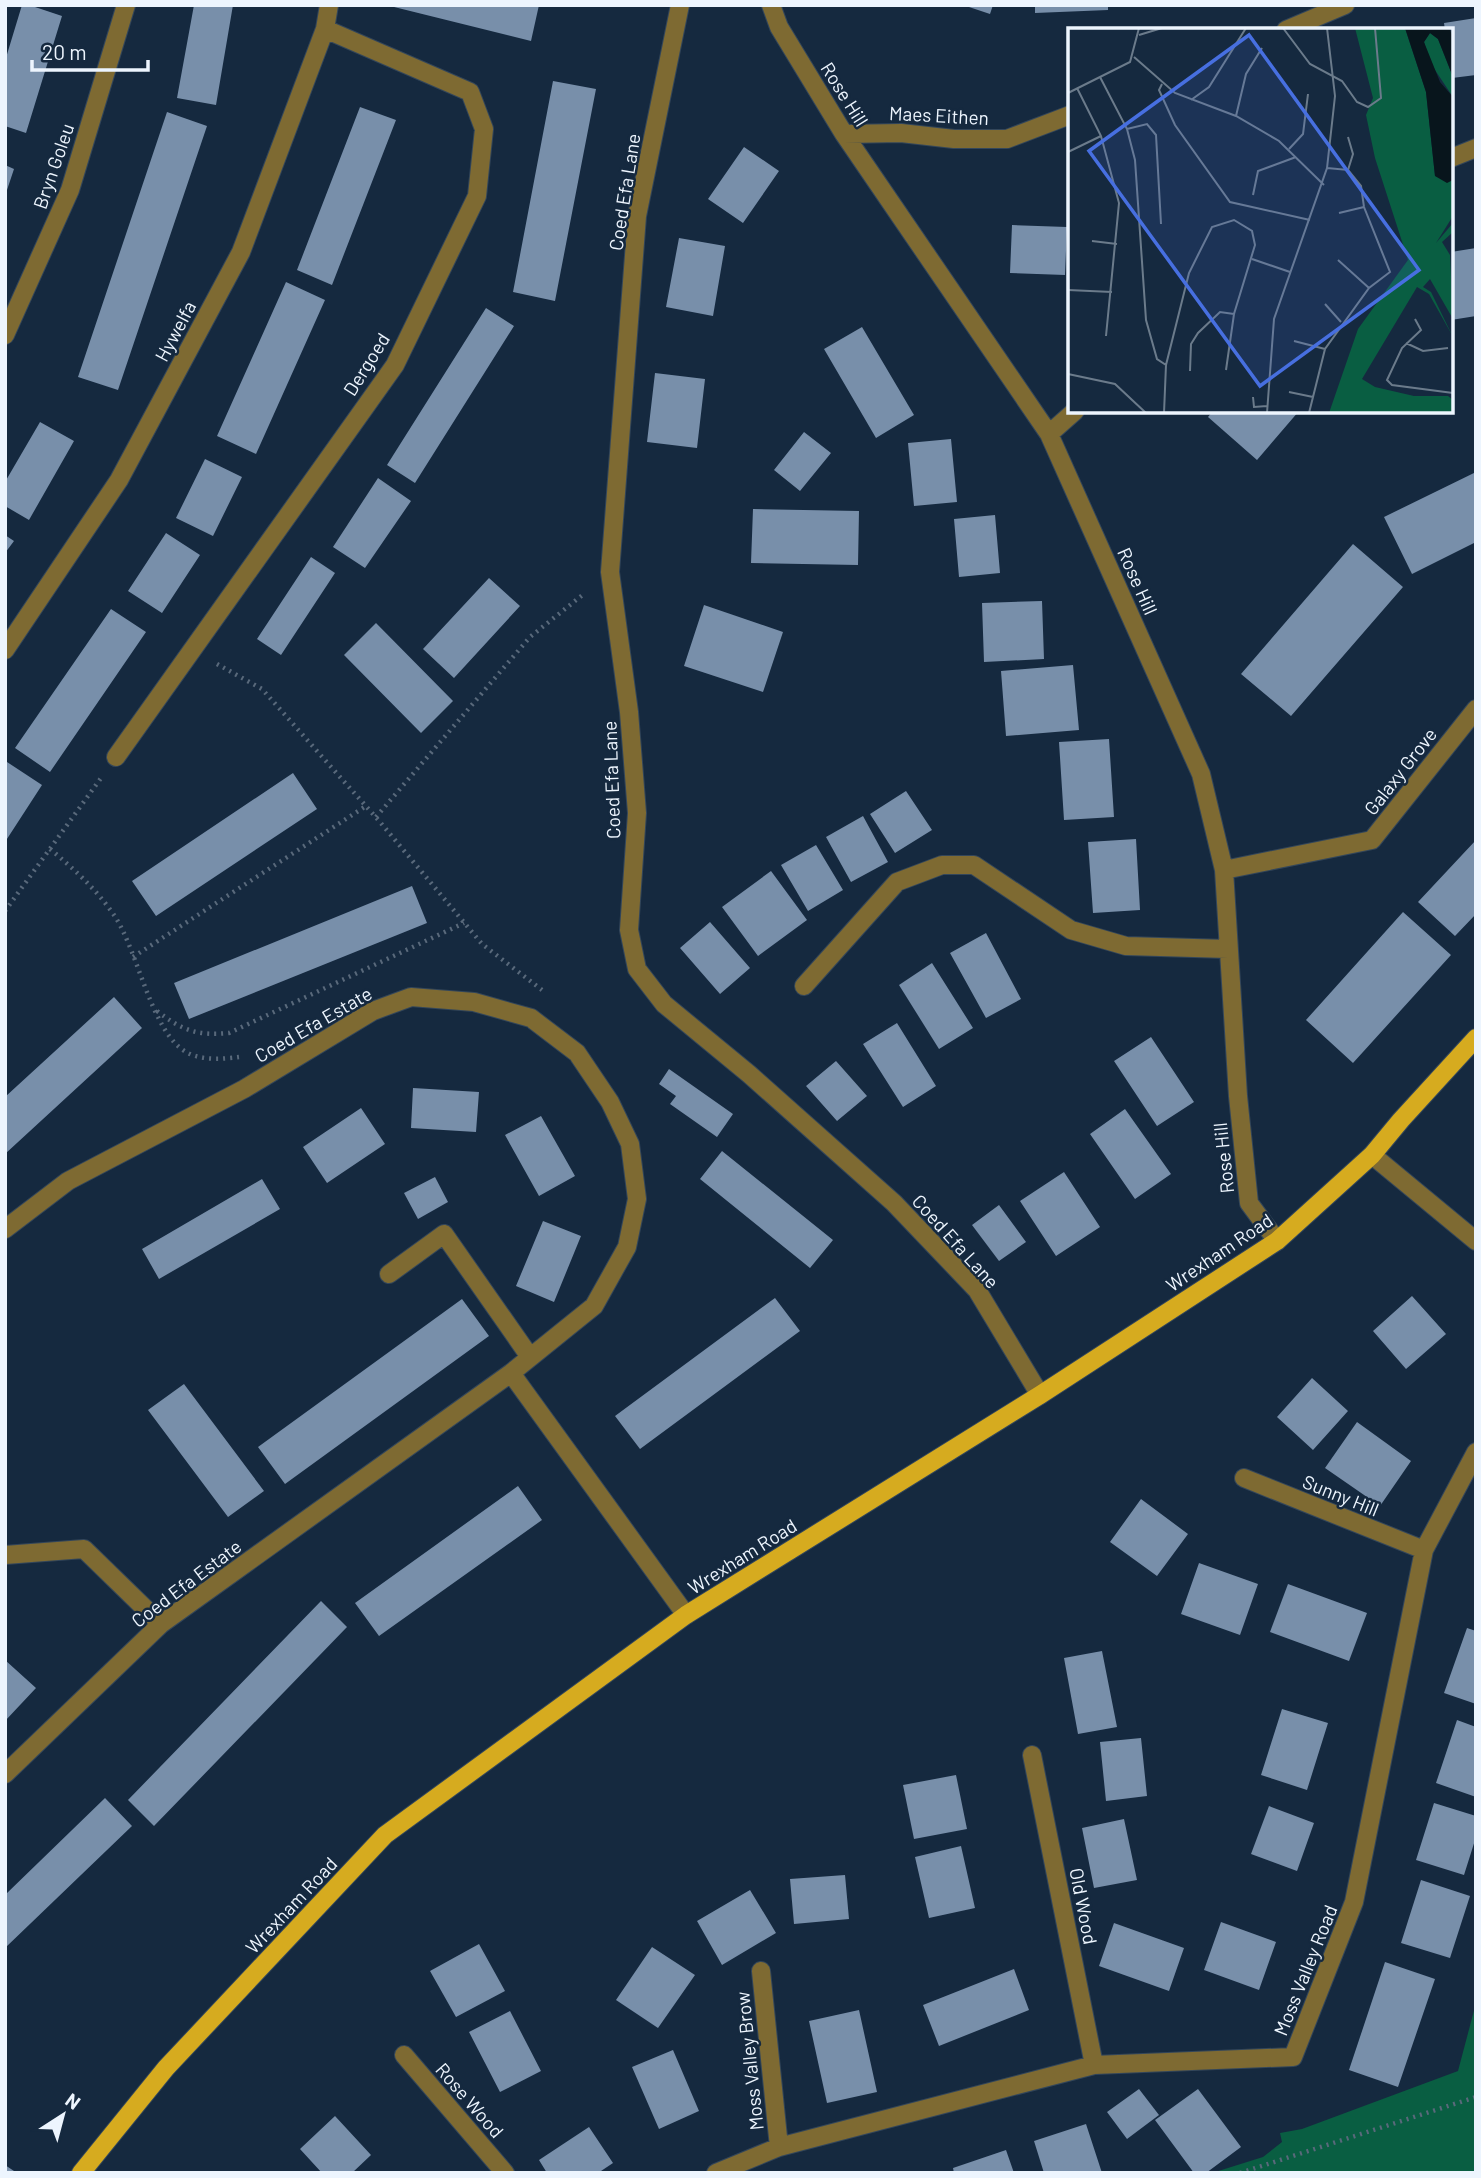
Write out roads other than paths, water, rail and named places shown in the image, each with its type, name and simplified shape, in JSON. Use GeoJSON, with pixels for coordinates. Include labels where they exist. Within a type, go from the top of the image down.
{"type":"FeatureCollection","features":[{"type":"Feature","properties":{"kind":"main road","name":"Wrexham Road"},"geometry":{"type":"LineString","coordinates":[[81,2173],[166,2068],[385,1836],[686,1615],[1040,1395],[1277,1241],[1372,1155],[1476,1038]]}},
{"type":"Feature","properties":{"kind":"street","name":"Bryn Goleu"},"geometry":{"type":"LineString","coordinates":[[5,335],[70,190],[126,5]]}},
{"type":"Feature","properties":{"kind":"street","name":"Hywelfa"},"geometry":{"type":"LineString","coordinates":[[5,650],[120,480],[241,252],[326,29],[329,5]]}},
{"type":"Feature","properties":{"kind":"street","name":"Coed Efa Lane"},"geometry":{"type":"LineString","coordinates":[[680,5],[637,216],[610,572],[629,712],[637,813],[629,930],[637,969],[664,1004],[749,1074],[894,1203],[977,1290],[1040,1395]]}},
{"type":"Feature","properties":{"kind":"street","name":"Rose Hill"},"geometry":{"type":"LineString","coordinates":[[771,5],[779,27],[844,134],[1049,434],[1201,774],[1224,870],[1238,1096],[1249,1203],[1277,1241]]}},
{"type":"Feature","properties":{"kind":"street"},"geometry":{"type":"LineString","coordinates":[[1291,28],[1345,5]]}},
{"type":"Feature","properties":{"kind":"street","name":"Dergoed"},"geometry":{"type":"LineString","coordinates":[[116,757],[395,365],[477,196],[484,129],[470,92],[326,29]]}},
{"type":"Feature","properties":{"kind":"street","name":"Maes Eithen"},"geometry":{"type":"LineString","coordinates":[[844,134],[901,133],[954,139],[1007,139],[1068,116]]}},
{"type":"Feature","properties":{"kind":"street"},"geometry":{"type":"LineString","coordinates":[[1453,157],[1476,148]]}},
{"type":"Feature","properties":{"kind":"street"},"geometry":{"type":"LineString","coordinates":[[1049,434],[1073,413]]}},
{"type":"Feature","properties":{"kind":"street","name":"Galaxy Grove"},"geometry":{"type":"LineString","coordinates":[[1224,870],[1372,840],[1476,709]]}},
{"type":"Feature","properties":{"kind":"street"},"geometry":{"type":"LineString","coordinates":[[804,986],[897,883],[942,865],[974,865],[1071,930],[1126,946],[1228,949]]}},
{"type":"Feature","properties":{"kind":"street","name":"Coed Efa Estate"},"geometry":{"type":"LineString","coordinates":[[5,1229],[68,1181],[244,1088],[373,1010],[411,998],[474,1002],[531,1018],[577,1053],[610,1102],[630,1144],[637,1199],[627,1247],[594,1306],[511,1373],[161,1624],[5,1774]]}},
{"type":"Feature","properties":{"kind":"street"},"geometry":{"type":"LineString","coordinates":[[1372,1155],[1476,1241]]}},
{"type":"Feature","properties":{"kind":"street"},"geometry":{"type":"LineString","coordinates":[[388,1274],[444,1234],[530,1357]]}},
{"type":"Feature","properties":{"kind":"street"},"geometry":{"type":"LineString","coordinates":[[511,1373],[686,1615]]}},
{"type":"Feature","properties":{"kind":"street","name":"Moss Valley Road"},"geometry":{"type":"LineString","coordinates":[[716,2173],[779,2147],[1094,2065],[1293,2057],[1354,1902],[1424,1550],[1476,1452]]}},
{"type":"Feature","properties":{"kind":"street","name":"Sunny Hill"},"geometry":{"type":"LineString","coordinates":[[1244,1479],[1424,1550]]}},
{"type":"Feature","properties":{"kind":"street"},"geometry":{"type":"LineString","coordinates":[[5,1555],[84,1549],[161,1624]]}},
{"type":"Feature","properties":{"kind":"street","name":"Old Wood"},"geometry":{"type":"LineString","coordinates":[[1032,1755],[1094,2065]]}},
{"type":"Feature","properties":{"kind":"street","name":"Moss Valley Brow"},"geometry":{"type":"LineString","coordinates":[[761,1971],[779,2147]]}},
{"type":"Feature","properties":{"kind":"street","name":"Rose Wood"},"geometry":{"type":"LineString","coordinates":[[404,2055],[505,2173]]}}]}
